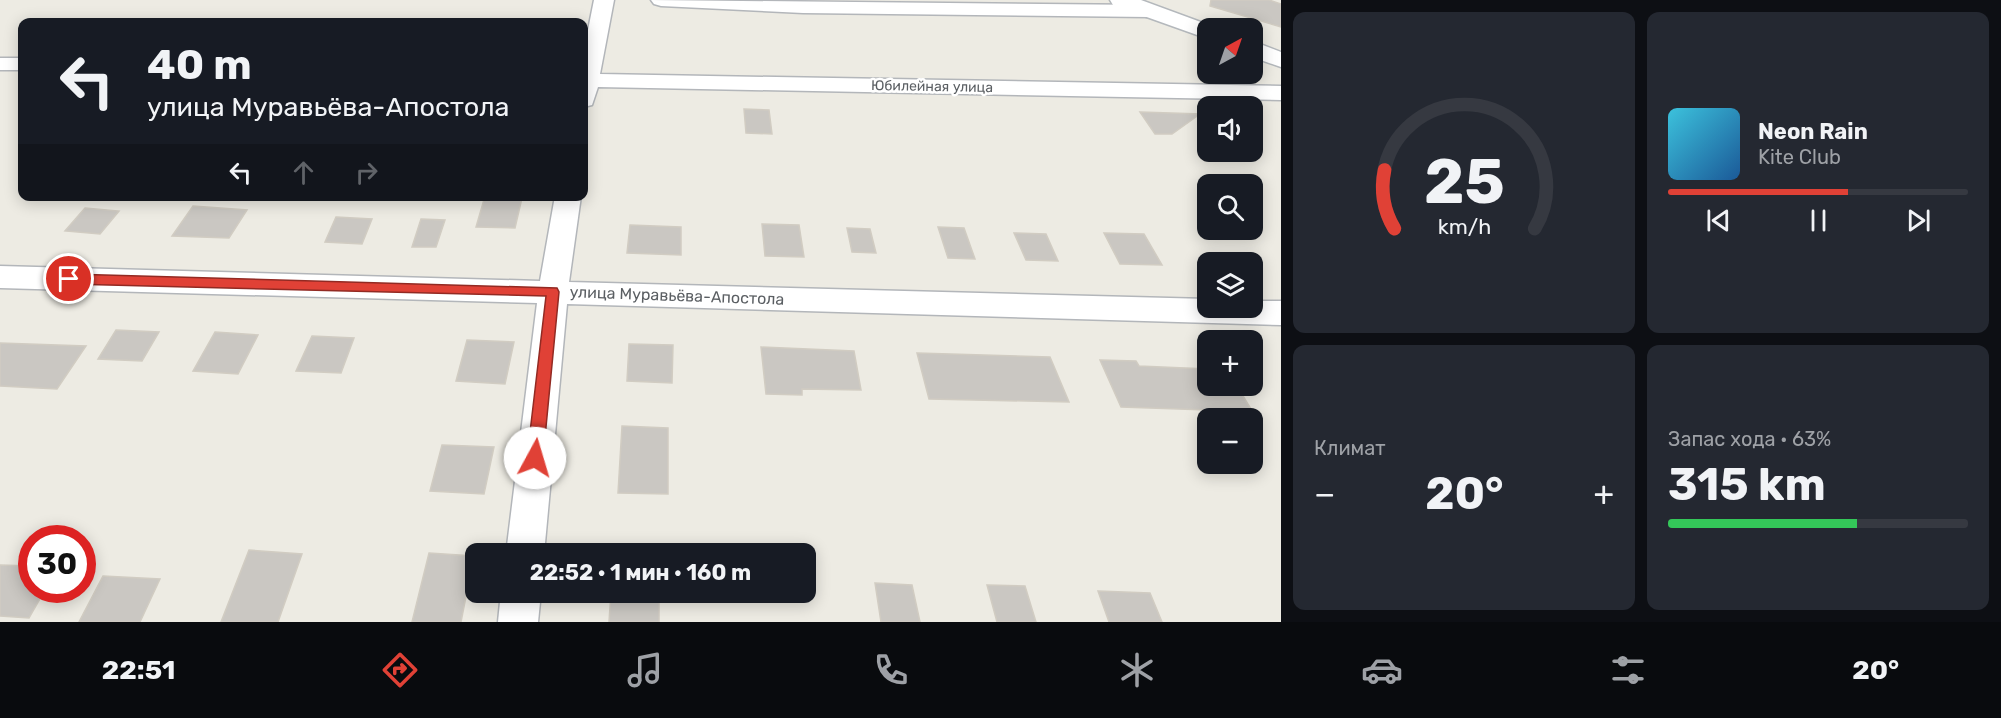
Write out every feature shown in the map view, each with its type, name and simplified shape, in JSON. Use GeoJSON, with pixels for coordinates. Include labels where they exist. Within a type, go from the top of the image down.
{"type":"FeatureCollection","features":[{"type":"Feature","properties":{"kind":"street"},"geometry":{"type":"LineString","coordinates":[[588,73],[604,0]]}},
{"type":"Feature","properties":{"kind":"street"},"geometry":{"type":"LineString","coordinates":[[661,0],[803,7],[1149,10]]}},
{"type":"Feature","properties":{"kind":"street"},"geometry":{"type":"LineString","coordinates":[[1121,0],[1197,27]]}},
{"type":"Feature","properties":{"kind":"street"},"geometry":{"type":"LineString","coordinates":[[1263,53],[1281,60]]}},
{"type":"Feature","properties":{"kind":"street"},"geometry":{"type":"LineString","coordinates":[[0,64],[18,64]]}},
{"type":"Feature","properties":{"kind":"street","name":"Юбилейная улица"},"geometry":{"type":"LineString","coordinates":[[588,87],[1281,93]]}},
{"type":"Feature","properties":{"kind":"street"},"geometry":{"type":"LineString","coordinates":[[526,543],[553,292],[567,201]]}},
{"type":"Feature","properties":{"kind":"street","name":"улица Муравьёва-Апостола"},"geometry":{"type":"LineString","coordinates":[[0,277],[1281,313]]}},
{"type":"Feature","properties":{"kind":"street"},"geometry":{"type":"LineString","coordinates":[[518,622],[520,603]]}},
{"type":"Feature","properties":{"kind":"building"},"geometry":{"type":"Polygon","coordinates":[[[1211,0],[1269,0],[1281,4],[1281,27],[1263,22],[1263,18],[1251,18],[1210,6],[1211,0]]]}},
{"type":"Feature","properties":{"kind":"building"},"geometry":{"type":"Polygon","coordinates":[[[744,109],[769,110],[772,134],[746,133],[744,109]]]}},
{"type":"Feature","properties":{"kind":"building"},"geometry":{"type":"Polygon","coordinates":[[[1140,112],[1197,114],[1172,134],[1155,134],[1140,112]]]}},
{"type":"Feature","properties":{"kind":"building"},"geometry":{"type":"Polygon","coordinates":[[[484,201],[521,201],[515,228],[476,227],[484,201]]]}},
{"type":"Feature","properties":{"kind":"building"},"geometry":{"type":"Polygon","coordinates":[[[193,206],[247,210],[229,238],[172,236],[193,206]]]}},
{"type":"Feature","properties":{"kind":"building"},"geometry":{"type":"Polygon","coordinates":[[[85,208],[119,211],[100,234],[65,231],[85,208]]]}},
{"type":"Feature","properties":{"kind":"building"},"geometry":{"type":"Polygon","coordinates":[[[336,217],[372,219],[362,244],[325,242],[336,217]]]}},
{"type":"Feature","properties":{"kind":"building"},"geometry":{"type":"Polygon","coordinates":[[[421,219],[445,220],[436,247],[412,247],[421,219]]]}},
{"type":"Feature","properties":{"kind":"building"},"geometry":{"type":"Polygon","coordinates":[[[762,224],[799,225],[804,257],[765,256],[762,224]]]}},
{"type":"Feature","properties":{"kind":"building"},"geometry":{"type":"Polygon","coordinates":[[[630,225],[681,227],[681,255],[627,253],[630,225]]]}},
{"type":"Feature","properties":{"kind":"building"},"geometry":{"type":"Polygon","coordinates":[[[938,227],[964,228],[975,259],[948,258],[938,227]]]}},
{"type":"Feature","properties":{"kind":"building"},"geometry":{"type":"Polygon","coordinates":[[[847,228],[870,229],[876,253],[852,252],[847,228]]]}},
{"type":"Feature","properties":{"kind":"building"},"geometry":{"type":"Polygon","coordinates":[[[1014,233],[1046,234],[1058,261],[1026,260],[1014,233]]]}},
{"type":"Feature","properties":{"kind":"building"},"geometry":{"type":"Polygon","coordinates":[[[1104,233],[1144,234],[1162,265],[1120,264],[1104,233]]]}},
{"type":"Feature","properties":{"kind":"building"},"geometry":{"type":"Polygon","coordinates":[[[116,330],[159,332],[142,361],[98,359],[116,330]]]}},
{"type":"Feature","properties":{"kind":"building"},"geometry":{"type":"Polygon","coordinates":[[[215,332],[258,335],[238,374],[193,371],[215,332]]]}},
{"type":"Feature","properties":{"kind":"building"},"geometry":{"type":"Polygon","coordinates":[[[312,336],[354,338],[341,373],[296,371],[312,336]]]}},
{"type":"Feature","properties":{"kind":"building"},"geometry":{"type":"Polygon","coordinates":[[[467,340],[514,342],[505,384],[456,381],[467,340]]]}},
{"type":"Feature","properties":{"kind":"building"},"geometry":{"type":"Polygon","coordinates":[[[0,343],[86,346],[57,389],[0,386],[0,343]]]}},
{"type":"Feature","properties":{"kind":"building"},"geometry":{"type":"Polygon","coordinates":[[[629,344],[673,345],[672,383],[627,381],[629,344]]]}},
{"type":"Feature","properties":{"kind":"building"},"geometry":{"type":"Polygon","coordinates":[[[761,347],[854,351],[861,390],[802,389],[802,395],[766,394],[761,347]]]}},
{"type":"Feature","properties":{"kind":"building"},"geometry":{"type":"Polygon","coordinates":[[[917,353],[1050,357],[1069,402],[929,399],[917,353]]]}},
{"type":"Feature","properties":{"kind":"building"},"geometry":{"type":"Polygon","coordinates":[[[1100,360],[1136,361],[1139,366],[1197,369],[1197,396],[1243,396],[1250,408],[1197,410],[1121,407],[1100,360]]]}},
{"type":"Feature","properties":{"kind":"building"},"geometry":{"type":"Polygon","coordinates":[[[622,426],[668,428],[668,494],[618,493],[622,426]]]}},
{"type":"Feature","properties":{"kind":"building"},"geometry":{"type":"Polygon","coordinates":[[[442,445],[494,447],[484,494],[430,491],[442,445]]]}},
{"type":"Feature","properties":{"kind":"building"},"geometry":{"type":"Polygon","coordinates":[[[249,550],[302,554],[278,622],[221,622],[249,550]]]}},
{"type":"Feature","properties":{"kind":"building"},"geometry":{"type":"Polygon","coordinates":[[[429,553],[465,555],[465,602],[461,622],[412,622],[429,553]]]}},
{"type":"Feature","properties":{"kind":"building"},"geometry":{"type":"Polygon","coordinates":[[[0,565],[18,566],[18,603],[38,603],[29,618],[0,616],[0,565]]]}},
{"type":"Feature","properties":{"kind":"building"},"geometry":{"type":"Polygon","coordinates":[[[103,576],[160,579],[140,622],[79,622],[89,603],[96,603],[96,589],[103,576]]]}},
{"type":"Feature","properties":{"kind":"building"},"geometry":{"type":"Polygon","coordinates":[[[875,583],[912,585],[920,622],[881,622],[875,583]]]}},
{"type":"Feature","properties":{"kind":"building"},"geometry":{"type":"Polygon","coordinates":[[[987,585],[1025,586],[1036,622],[997,622],[987,585]]]}},
{"type":"Feature","properties":{"kind":"building"},"geometry":{"type":"Polygon","coordinates":[[[1098,591],[1150,593],[1162,622],[1109,622],[1098,591]]]}},
{"type":"Feature","properties":{"kind":"building"},"geometry":{"type":"Polygon","coordinates":[[[610,603],[659,603],[659,622],[609,622],[610,603]]]}},
{"type":"Feature","properties":{"kind":"route"},"geometry":{"type":"LineString","coordinates":[[69,279],[553,292],[535,458]]}}]}
